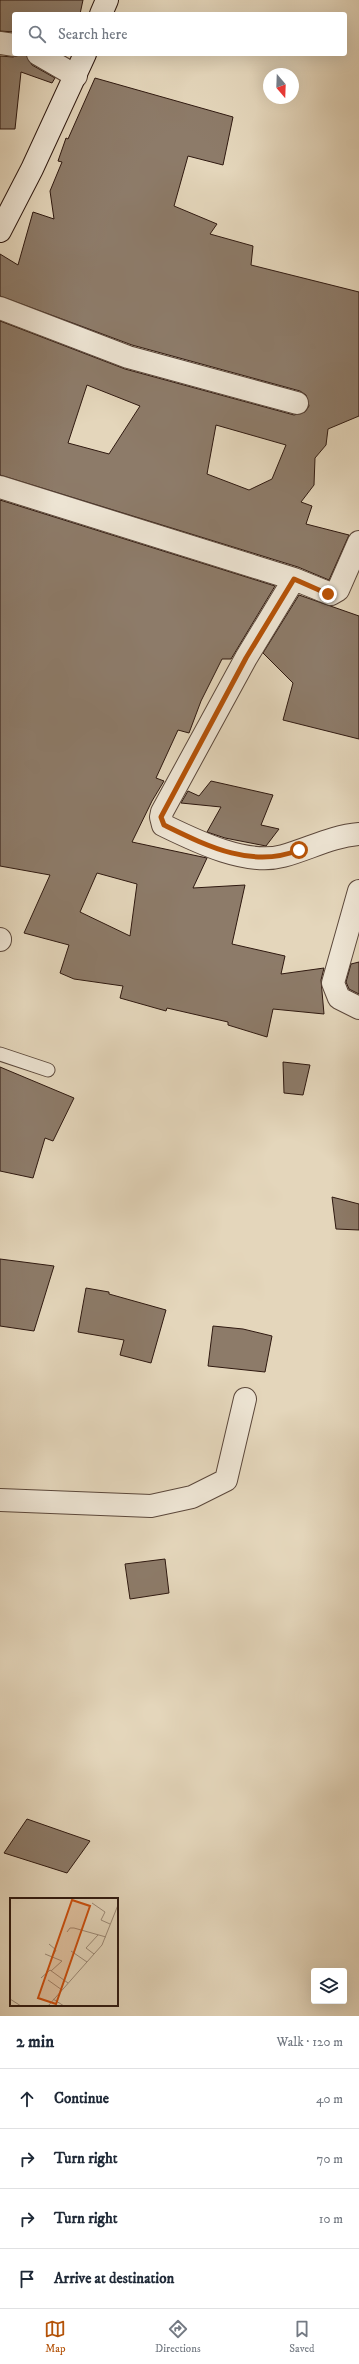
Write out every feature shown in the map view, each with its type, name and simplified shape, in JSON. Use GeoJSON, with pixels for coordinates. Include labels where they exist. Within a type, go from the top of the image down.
{"type":"FeatureCollection","features":[{"type":"Feature","properties":{"kind":"street"},"geometry":{"type":"LineString","coordinates":[[102,12],[107,0]]}},
{"type":"Feature","properties":{"kind":"street"},"geometry":{"type":"LineString","coordinates":[[0,43],[12,45]]}},
{"type":"Feature","properties":{"kind":"street"},"geometry":{"type":"LineString","coordinates":[[41,56],[76,76]]}},
{"type":"Feature","properties":{"kind":"street"},"geometry":{"type":"LineString","coordinates":[[0,231],[32,169],[84,56]]}},
{"type":"Feature","properties":{"kind":"street"},"geometry":{"type":"LineString","coordinates":[[0,308],[128,357],[297,402]]}},
{"type":"Feature","properties":{"kind":"street"},"geometry":{"type":"LineString","coordinates":[[0,487],[294,579],[328,594],[334,594],[338,590],[359,542]]}},
{"type":"Feature","properties":{"kind":"street"},"geometry":{"type":"LineString","coordinates":[[294,579],[246,658],[162,812],[161,819],[164,825],[195,840],[255,858],[283,856],[343,835],[359,834]]}},
{"type":"Feature","properties":{"kind":"street"},"geometry":{"type":"LineString","coordinates":[[359,891],[333,983],[339,998],[359,1008]]}},
{"type":"Feature","properties":{"kind":"street"},"geometry":{"type":"LineString","coordinates":[[0,1500],[151,1506],[192,1497],[226,1480],[245,1398]]}},
{"type":"Feature","properties":{"kind":"lane"},"geometry":{"type":"LineString","coordinates":[[0,1054],[48,1070]]}},
{"type":"Feature","properties":{"kind":"building"},"geometry":{"type":"Polygon","coordinates":[[[0,0],[83,0],[80,12],[12,12],[12,32],[0,31],[0,0]]]}},
{"type":"Feature","properties":{"kind":"building"},"geometry":{"type":"Polygon","coordinates":[[[0,56],[27,56],[32,65],[55,78],[52,83],[21,72],[15,129],[0,129],[0,56]]]}},
{"type":"Feature","properties":{"kind":"building"},"geometry":{"type":"Polygon","coordinates":[[[95,78],[233,117],[223,165],[188,156],[174,206],[217,224],[210,234],[253,246],[251,265],[359,292],[359,416],[328,429],[326,445],[315,458],[314,485],[301,502],[312,506],[306,524],[349,535],[329,580],[298,567],[0,475],[0,321],[125,369],[294,415],[305,412],[309,406],[306,395],[300,391],[132,345],[0,296],[0,254],[18,265],[33,212],[54,219],[50,191],[62,162],[58,161],[66,138],[68,139],[95,78]],[[87,385],[68,443],[109,454],[140,406],[87,385]],[[216,425],[207,474],[249,490],[272,479],[286,445],[216,425]]]}},
{"type":"Feature","properties":{"kind":"building"},"geometry":{"type":"Polygon","coordinates":[[[0,500],[275,586],[231,659],[222,659],[201,701],[189,733],[178,730],[156,778],[164,781],[152,801],[132,842],[207,858],[193,888],[245,885],[232,944],[285,956],[281,974],[324,968],[321,980],[324,1014],[273,1009],[267,1037],[228,1025],[228,1022],[167,1008],[166,1011],[120,998],[123,986],[74,979],[60,973],[69,945],[24,933],[50,875],[0,866],[0,500]],[[97,873],[80,912],[130,936],[137,884],[97,873]]]}},
{"type":"Feature","properties":{"kind":"building"},"geometry":{"type":"Polygon","coordinates":[[[299,595],[359,616],[359,739],[283,720],[293,683],[263,653],[299,595]]]}},
{"type":"Feature","properties":{"kind":"building"},"geometry":{"type":"Polygon","coordinates":[[[211,781],[273,795],[261,825],[279,829],[266,846],[225,838],[207,832],[221,807],[181,803],[188,791],[199,796],[211,781]]]}},
{"type":"Feature","properties":{"kind":"building"},"geometry":{"type":"Polygon","coordinates":[[[359,962],[359,994],[349,989],[346,982],[351,964],[359,962]]]}},
{"type":"Feature","properties":{"kind":"building"},"geometry":{"type":"Polygon","coordinates":[[[283,1062],[310,1065],[303,1095],[284,1093],[283,1062]]]}},
{"type":"Feature","properties":{"kind":"building"},"geometry":{"type":"Polygon","coordinates":[[[0,1067],[74,1098],[53,1141],[45,1138],[33,1178],[0,1171],[0,1067]]]}},
{"type":"Feature","properties":{"kind":"building"},"geometry":{"type":"Polygon","coordinates":[[[332,1197],[359,1204],[359,1230],[336,1229],[332,1197]]]}},
{"type":"Feature","properties":{"kind":"building"},"geometry":{"type":"Polygon","coordinates":[[[0,1259],[54,1266],[34,1331],[0,1326],[0,1259]]]}},
{"type":"Feature","properties":{"kind":"building"},"geometry":{"type":"Polygon","coordinates":[[[86,1288],[109,1292],[109,1294],[166,1310],[151,1363],[120,1355],[124,1340],[78,1332],[86,1288]]]}},
{"type":"Feature","properties":{"kind":"building"},"geometry":{"type":"Polygon","coordinates":[[[213,1326],[243,1329],[272,1336],[265,1372],[208,1366],[213,1326]]]}},
{"type":"Feature","properties":{"kind":"building"},"geometry":{"type":"Polygon","coordinates":[[[165,1559],[169,1593],[130,1599],[125,1564],[165,1559]]]}},
{"type":"Feature","properties":{"kind":"building"},"geometry":{"type":"Polygon","coordinates":[[[27,1819],[90,1841],[67,1873],[4,1853],[27,1819]]]}},
{"type":"Feature","properties":{"kind":"route"},"geometry":{"type":"LineString","coordinates":[[299,850],[283,856],[268,858],[255,858],[234,853],[195,840],[164,825],[161,817],[162,812],[246,658],[278,609],[294,579],[328,594]]}}]}
